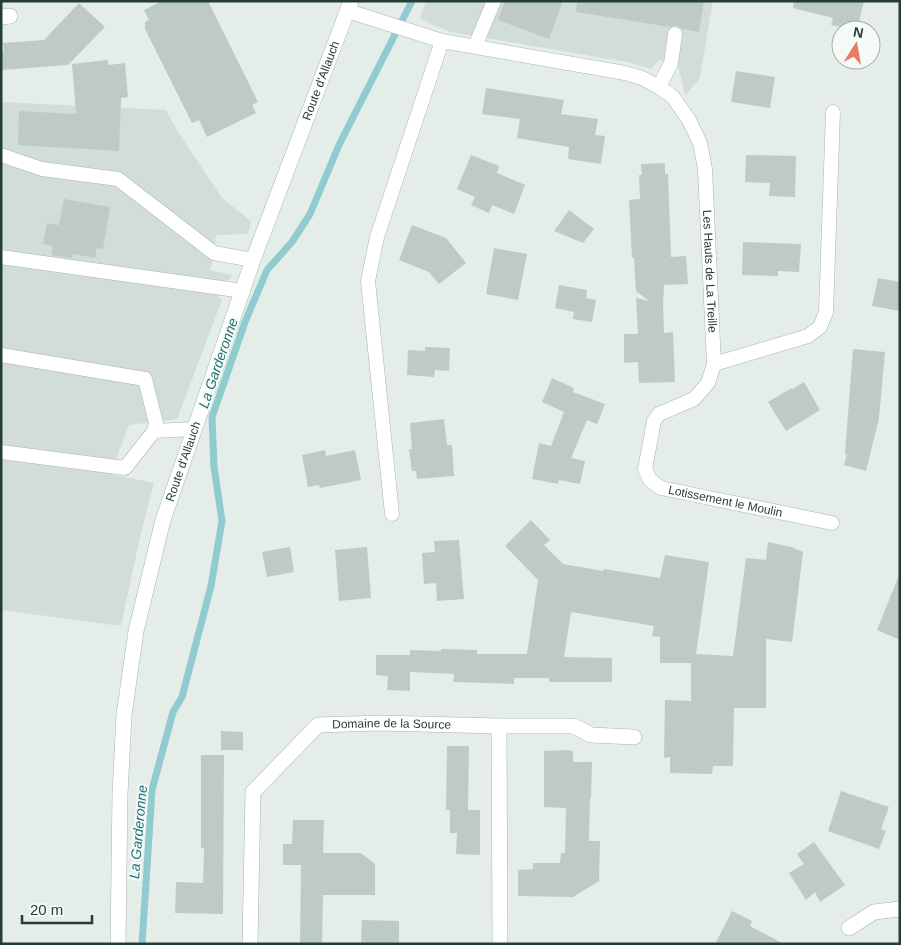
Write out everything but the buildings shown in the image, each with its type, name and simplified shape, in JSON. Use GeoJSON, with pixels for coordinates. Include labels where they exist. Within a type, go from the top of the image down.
{"type":"FeatureCollection","features":[{"type":"Feature","properties":{"kind":"main road","name":"Route d'Allauch"},"geometry":{"type":"LineString","coordinates":[[118,944],[123,725],[134,640],[163,520],[243,291],[252,260],[349,6]]}},
{"type":"Feature","properties":{"kind":"main road","name":"Domaine de la Source"},"geometry":{"type":"LineString","coordinates":[[250,944],[253,792],[318,725],[379,723],[574,726],[591,735],[634,737]]}},
{"type":"Feature","properties":{"kind":"main road"},"geometry":{"type":"LineString","coordinates":[[499,726],[500,944]]}},
{"type":"Feature","properties":{"kind":"main road"},"geometry":{"type":"LineString","coordinates":[[849,928],[874,912],[900,910]]}},
{"type":"Feature","properties":{"kind":"lane"},"geometry":{"type":"LineString","coordinates":[[475,46],[494,1]]}},
{"type":"Feature","properties":{"kind":"lane","name":"Les Hauts de La Treille"},"geometry":{"type":"LineString","coordinates":[[349,6],[382,22],[442,41],[625,73],[642,78],[673,97],[689,120],[700,143],[705,169],[714,364]]}},
{"type":"Feature","properties":{"kind":"lane"},"geometry":{"type":"LineString","coordinates":[[659,87],[671,63],[675,34]]}},
{"type":"Feature","properties":{"kind":"lane"},"geometry":{"type":"LineString","coordinates":[[392,514],[368,281],[377,237],[442,41]]}},
{"type":"Feature","properties":{"kind":"lane"},"geometry":{"type":"LineString","coordinates":[[714,364],[808,336],[820,327],[826,312],[833,112]]}},
{"type":"Feature","properties":{"kind":"lane"},"geometry":{"type":"LineString","coordinates":[[1,155],[42,169],[118,179],[214,253],[252,260]]}},
{"type":"Feature","properties":{"kind":"lane"},"geometry":{"type":"LineString","coordinates":[[1,256],[243,291]]}},
{"type":"Feature","properties":{"kind":"lane"},"geometry":{"type":"LineString","coordinates":[[1,355],[145,380],[156,423],[154,431],[125,468],[1,452]]}},
{"type":"Feature","properties":{"kind":"lane","name":"Lotissement le Moulin"},"geometry":{"type":"LineString","coordinates":[[714,364],[708,383],[694,398],[659,414],[654,421],[645,469],[650,480],[661,488],[832,523]]}},
{"type":"Feature","properties":{"kind":"lane"},"geometry":{"type":"LineString","coordinates":[[154,431],[194,429]]}},
{"type":"Feature","properties":{"kind":"shaded area"},"geometry":{"type":"Polygon","coordinates":[[[426,1],[713,1],[700,78],[685,96],[678,65],[659,60],[651,69],[627,62],[451,32],[420,18],[426,1]]]}},
{"type":"Feature","properties":{"kind":"shaded area"},"geometry":{"type":"Polygon","coordinates":[[[1,102],[166,110],[178,132],[222,198],[251,221],[248,234],[216,235],[210,270],[232,275],[230,279],[222,283],[1,252],[1,102]]]}},
{"type":"Feature","properties":{"kind":"shaded area"},"geometry":{"type":"Polygon","coordinates":[[[1,262],[219,292],[219,297],[222,300],[177,419],[129,425],[110,474],[154,483],[121,626],[1,610],[1,262]]]}},
{"type":"Feature","properties":{"kind":"waterway","name":"La Garderonne"},"geometry":{"type":"LineString","coordinates":[[142,944],[152,790],[173,712],[182,697],[211,586],[222,521],[214,467],[212,417],[245,322],[267,270],[292,242],[310,214],[339,145],[412,1]]}}]}
